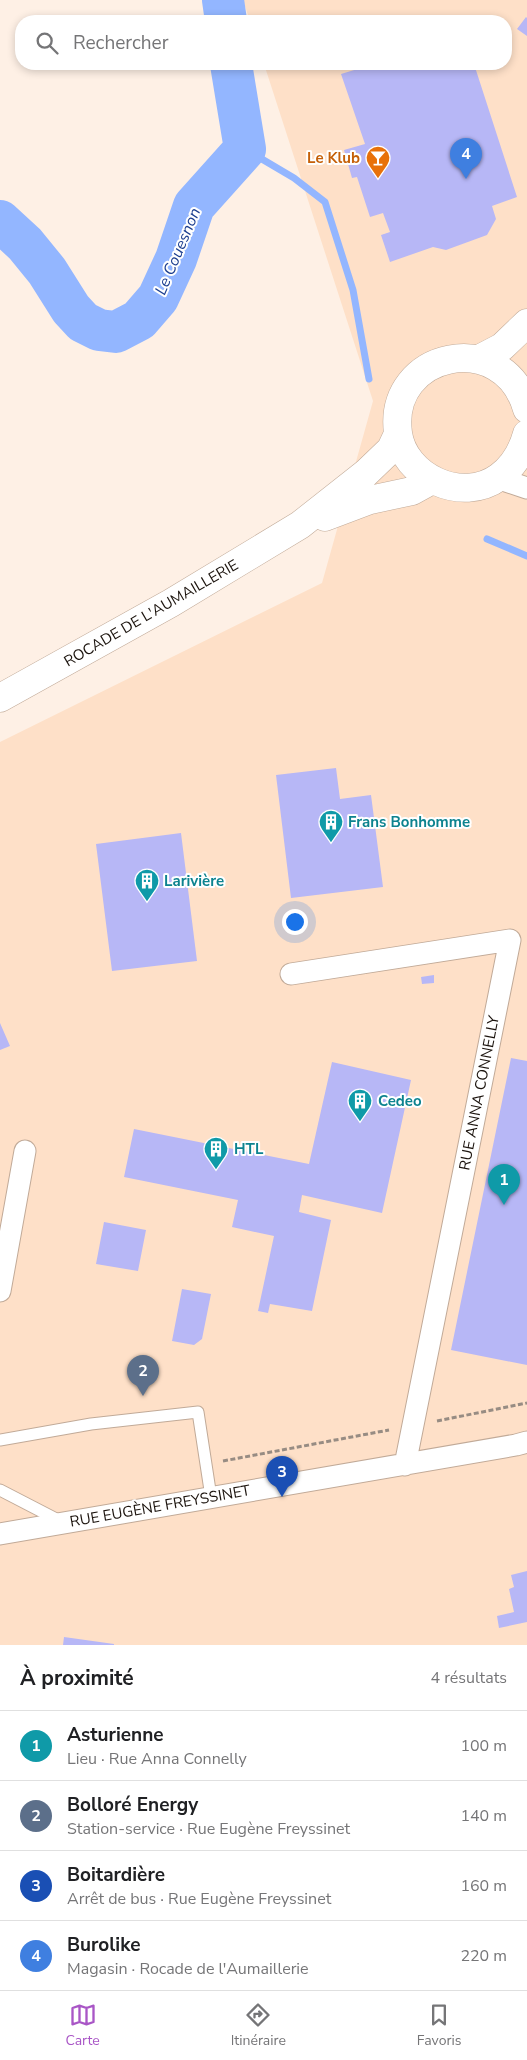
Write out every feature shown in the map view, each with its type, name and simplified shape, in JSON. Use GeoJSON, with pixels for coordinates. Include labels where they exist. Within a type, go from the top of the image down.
{"type":"FeatureCollection","features":[{"type":"Feature","properties":{"kind":"main road"},"geometry":{"type":"LineString","coordinates":[[479,359],[502,347],[527,323]]}},
{"type":"Feature","properties":{"kind":"main road"},"geometry":{"type":"LineString","coordinates":[[526,401],[517,385],[507,374],[494,365],[479,359],[457,357],[436,362],[418,374],[405,392],[398,412],[398,434],[404,453],[416,469],[432,480],[454,487],[476,486],[497,478],[512,465],[523,449],[527,434]]}},
{"type":"Feature","properties":{"kind":"main road","name":"ROCADE DE L'AUMAILLERIE"},"geometry":{"type":"LineString","coordinates":[[0,698],[172,603],[300,525],[366,473],[391,449],[398,434]]}},
{"type":"Feature","properties":{"kind":"main road","name":"ROCADE DE L'AUMAILLERIE"},"geometry":{"type":"LineString","coordinates":[[300,525],[370,500],[412,491],[432,480]]}},
{"type":"Feature","properties":{"kind":"street"},"geometry":{"type":"LineString","coordinates":[[497,478],[527,488]]}},
{"type":"Feature","properties":{"kind":"street","name":"RUE ANNA CONNELLY"},"geometry":{"type":"LineString","coordinates":[[291,974],[510,940],[405,1465]]}},
{"type":"Feature","properties":{"kind":"street"},"geometry":{"type":"LineString","coordinates":[[0,1291],[25,1151]]}},
{"type":"Feature","properties":{"kind":"street","name":"RUE EUGÈNE FREYSSINET"},"geometry":{"type":"LineString","coordinates":[[0,1534],[405,1465],[527,1442]]}},
{"type":"Feature","properties":{"kind":"lane"},"geometry":{"type":"LineString","coordinates":[[0,1440],[91,1424],[198,1412],[211,1497]]}},
{"type":"Feature","properties":{"kind":"lane"},"geometry":{"type":"LineString","coordinates":[[0,1490],[62,1522]]}},
{"type":"Feature","properties":{"kind":"path"},"geometry":{"type":"LineString","coordinates":[[206,1464],[527,1404]]}},
{"type":"Feature","properties":{"kind":"shaded area"},"geometry":{"type":"Polygon","coordinates":[[[243,0],[527,0],[527,1645],[0,1645],[0,742],[322,583],[373,401],[266,70],[512,70],[512,15],[248,15],[243,0]]]}},
{"type":"Feature","properties":{"kind":"building"},"geometry":{"type":"Polygon","coordinates":[[[527,18],[527,36],[517,29],[527,18]]]}},
{"type":"Feature","properties":{"kind":"building"},"geometry":{"type":"Polygon","coordinates":[[[354,70],[476,70],[517,197],[492,206],[496,219],[487,235],[446,250],[433,247],[390,262],[381,235],[390,232],[383,213],[370,217],[357,177],[352,178],[344,150],[365,144],[341,74],[354,70]]]}},
{"type":"Feature","properties":{"kind":"building","name":"Frans Bonhomme"},"geometry":{"type":"Polygon","coordinates":[[[336,768],[340,799],[371,795],[383,887],[291,898],[276,775],[336,768]]]}},
{"type":"Feature","properties":{"kind":"building","name":"Larivière"},"geometry":{"type":"Polygon","coordinates":[[[181,833],[197,961],[112,971],[96,844],[181,833]]]}},
{"type":"Feature","properties":{"kind":"building"},"geometry":{"type":"Polygon","coordinates":[[[434,975],[434,983],[422,984],[421,977],[434,975]]]}},
{"type":"Feature","properties":{"kind":"building"},"geometry":{"type":"Polygon","coordinates":[[[0,1023],[10,1046],[0,1050],[0,1023]]]}},
{"type":"Feature","properties":{"kind":"building"},"geometry":{"type":"Polygon","coordinates":[[[511,1058],[527,1061],[527,1365],[451,1350],[511,1058]]]}},
{"type":"Feature","properties":{"kind":"building"},"geometry":{"type":"Polygon","coordinates":[[[332,1062],[411,1080],[382,1213],[302,1195],[299,1212],[331,1220],[312,1311],[270,1304],[268,1313],[258,1311],[274,1236],[232,1227],[238,1200],[124,1177],[134,1129],[309,1164],[332,1062]]]}},
{"type":"Feature","properties":{"kind":"building"},"geometry":{"type":"Polygon","coordinates":[[[104,1222],[146,1230],[138,1271],[96,1264],[104,1222]]]}},
{"type":"Feature","properties":{"kind":"building"},"geometry":{"type":"Polygon","coordinates":[[[182,1289],[211,1294],[202,1339],[194,1345],[172,1341],[182,1289]]]}},
{"type":"Feature","properties":{"kind":"building"},"geometry":{"type":"Polygon","coordinates":[[[527,1571],[527,1622],[499,1628],[497,1616],[514,1612],[509,1589],[514,1587],[511,1575],[527,1571]]]}},
{"type":"Feature","properties":{"kind":"building"},"geometry":{"type":"Polygon","coordinates":[[[64,1637],[114,1644],[114,1645],[63,1645],[64,1637]]]}},
{"type":"Feature","properties":{"kind":"waterway","name":"Le Couesnon"},"geometry":{"type":"LineString","coordinates":[[223,0],[225,15]]}},
{"type":"Feature","properties":{"kind":"waterway","name":"Le Couesnon"},"geometry":{"type":"LineString","coordinates":[[0,221],[25,244],[47,271],[71,309],[83,322],[99,330],[116,332],[139,320],[158,298],[176,259],[194,206],[245,149],[232,70]]}},
{"type":"Feature","properties":{"kind":"waterway"},"geometry":{"type":"LineString","coordinates":[[245,149],[294,178],[325,202],[353,290],[369,379]]}},
{"type":"Feature","properties":{"kind":"waterway"},"geometry":{"type":"LineString","coordinates":[[487,539],[527,556]]}},
{"type":"Feature","properties":{"kind":"place","name":"Le Klub"},"geometry":{"type":"Point","coordinates":[378,179]}},
{"type":"Feature","properties":{"kind":"place","name":"Burolike"},"geometry":{"type":"Point","coordinates":[466,179]}},
{"type":"Feature","properties":{"kind":"place","name":"Frans Bonhomme"},"geometry":{"type":"Point","coordinates":[331,843]}},
{"type":"Feature","properties":{"kind":"place","name":"Larivière"},"geometry":{"type":"Point","coordinates":[147,902]}},
{"type":"Feature","properties":{"kind":"place","name":"Cedeo"},"geometry":{"type":"Point","coordinates":[360,1122]}},
{"type":"Feature","properties":{"kind":"place","name":"HTL"},"geometry":{"type":"Point","coordinates":[216,1170]}},
{"type":"Feature","properties":{"kind":"place","name":"Asturienne"},"geometry":{"type":"Point","coordinates":[504,1205]}},
{"type":"Feature","properties":{"kind":"place","name":"Bolloré Energy"},"geometry":{"type":"Point","coordinates":[143,1396]}},
{"type":"Feature","properties":{"kind":"place","name":"Boitardière"},"geometry":{"type":"Point","coordinates":[282,1497]}}]}
